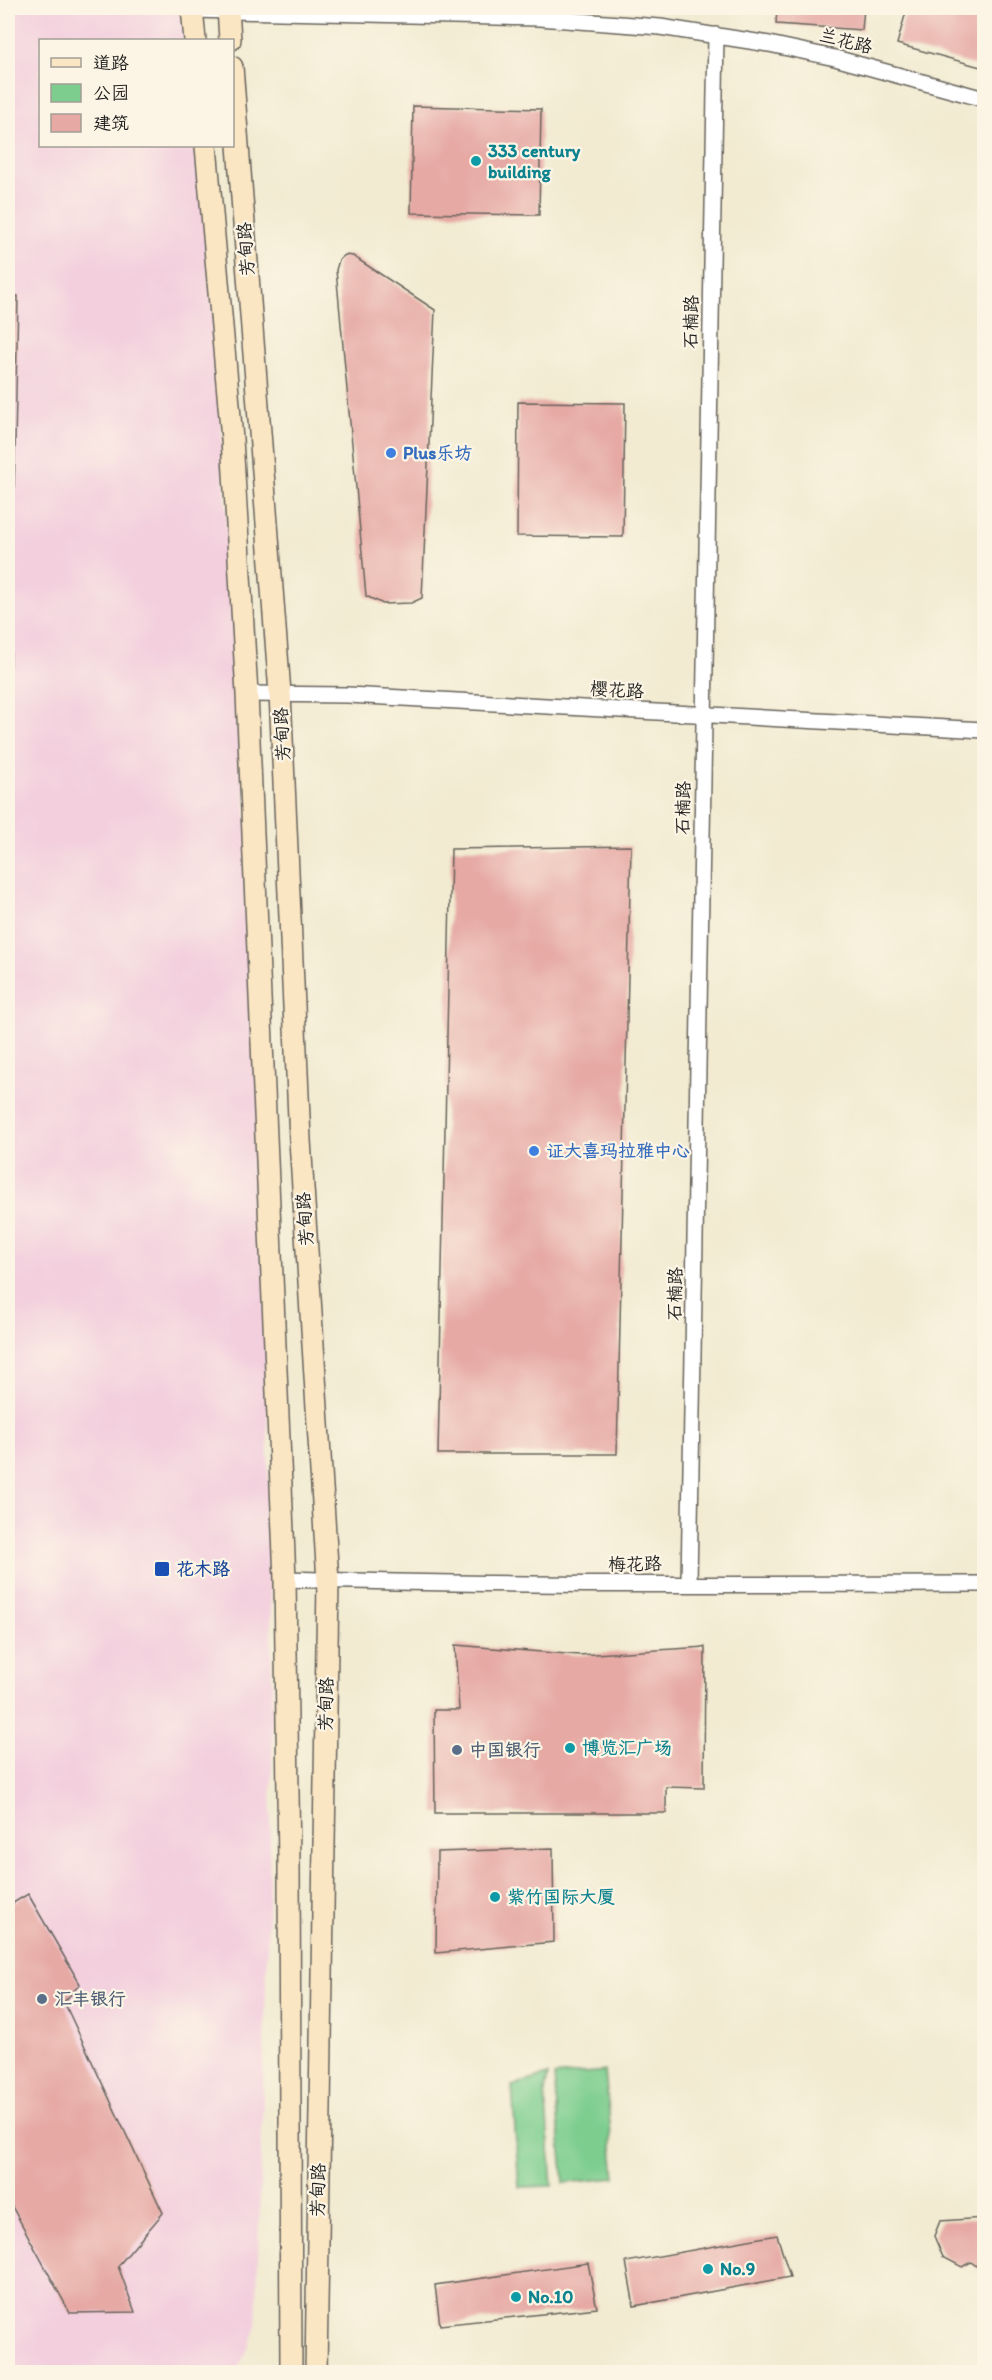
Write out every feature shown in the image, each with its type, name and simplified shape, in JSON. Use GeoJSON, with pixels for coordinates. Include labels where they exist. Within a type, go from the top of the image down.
{"type":"FeatureCollection","features":[{"type":"Feature","properties":{"kind":"main road"},"geometry":{"type":"LineString","coordinates":[[192,9],[195,39]]}},
{"type":"Feature","properties":{"kind":"main road"},"geometry":{"type":"LineString","coordinates":[[228,9],[230,39]]}},
{"type":"Feature","properties":{"kind":"main road","name":"芳甸路"},"geometry":{"type":"LineString","coordinates":[[234,93],[280,693],[300,1140],[328,1581],[316,2373]]}},
{"type":"Feature","properties":{"kind":"main road","name":"芳甸路"},"geometry":{"type":"LineString","coordinates":[[206,147],[232,438],[247,694],[285,1579],[291,2373]]}},
{"type":"Feature","properties":{"kind":"street","name":"兰花路"},"geometry":{"type":"LineString","coordinates":[[192,9],[582,20],[660,27],[716,35],[835,58],[984,99]]}},
{"type":"Feature","properties":{"kind":"street","name":"石楠路"},"geometry":{"type":"LineString","coordinates":[[689,1583],[716,35]]}},
{"type":"Feature","properties":{"kind":"street","name":"樱花路"},"geometry":{"type":"LineString","coordinates":[[247,694],[280,693],[984,730]]}},
{"type":"Feature","properties":{"kind":"street","name":"梅花路"},"geometry":{"type":"LineString","coordinates":[[285,1579],[566,1585],[984,1584]]}},
{"type":"Feature","properties":{"kind":"shaded area"},"geometry":{"type":"Polygon","coordinates":[[[8,8],[192,8],[195,39],[39,39],[39,147],[203,147],[261,1040],[273,1742],[256,2330],[237,2372],[8,2372],[8,8]]]}},
{"type":"Feature","properties":{"kind":"green space"},"geometry":{"type":"Polygon","coordinates":[[[605,2071],[615,2178],[564,2183],[554,2076],[605,2071]]]}},
{"type":"Feature","properties":{"kind":"green space"},"geometry":{"type":"Polygon","coordinates":[[[548,2075],[545,2091],[552,2186],[519,2187],[512,2086],[548,2075]]]}},
{"type":"Feature","properties":{"kind":"building"},"geometry":{"type":"Polygon","coordinates":[[[777,8],[864,8],[862,30],[776,24],[777,8]]]}},
{"type":"Feature","properties":{"kind":"building"},"geometry":{"type":"Polygon","coordinates":[[[907,8],[984,8],[984,68],[897,44],[907,8]]]}},
{"type":"Feature","properties":{"kind":"building","name":"333 century building"},"geometry":{"type":"Polygon","coordinates":[[[413,106],[541,109],[539,215],[411,213],[413,106]]]}},
{"type":"Feature","properties":{"kind":"building","name":"Plus乐坊"},"geometry":{"type":"Polygon","coordinates":[[[345,255],[353,256],[435,310],[422,598],[411,603],[383,604],[366,596],[336,270],[339,260],[345,255]]]}},
{"type":"Feature","properties":{"kind":"building"},"geometry":{"type":"Polygon","coordinates":[[[8,296],[18,296],[14,493],[8,492],[8,296]]]}},
{"type":"Feature","properties":{"kind":"building"},"geometry":{"type":"Polygon","coordinates":[[[518,402],[625,403],[623,537],[517,536],[518,402]]]}},
{"type":"Feature","properties":{"kind":"building"},"geometry":{"type":"Polygon","coordinates":[[[8,594],[12,594],[9,725],[8,725],[8,594]]]}},
{"type":"Feature","properties":{"kind":"building","name":"证大喜玛拉雅中心"},"geometry":{"type":"Polygon","coordinates":[[[631,846],[617,1454],[438,1454],[451,849],[631,846]]]}},
{"type":"Feature","properties":{"kind":"building","name":"博览汇广场"},"geometry":{"type":"Polygon","coordinates":[[[455,1645],[579,1655],[705,1647],[704,1788],[666,1787],[666,1813],[435,1813],[434,1710],[459,1710],[455,1645]]]}},
{"type":"Feature","properties":{"kind":"building","name":"紫竹国际大厦"},"geometry":{"type":"Polygon","coordinates":[[[553,1848],[554,1942],[436,1953],[437,1852],[553,1848]]]}},
{"type":"Feature","properties":{"kind":"building"},"geometry":{"type":"Polygon","coordinates":[[[28,1894],[80,1984],[64,2002],[163,2213],[118,2266],[135,2312],[70,2313],[8,2199],[8,1906],[28,1894]]]}},
{"type":"Feature","properties":{"kind":"building"},"geometry":{"type":"Polygon","coordinates":[[[984,2218],[984,2272],[971,2262],[962,2267],[943,2257],[934,2236],[940,2221],[984,2218]]]}},
{"type":"Feature","properties":{"kind":"building","name":"No.9"},"geometry":{"type":"Polygon","coordinates":[[[777,2235],[790,2277],[634,2306],[626,2262],[777,2235]]]}},
{"type":"Feature","properties":{"kind":"building","name":"No.10"},"geometry":{"type":"Polygon","coordinates":[[[588,2263],[597,2308],[440,2325],[435,2285],[588,2263]]]}},
{"type":"Feature","properties":{"kind":"place","name":"333 century building"},"geometry":{"type":"Point","coordinates":[476,161]}},
{"type":"Feature","properties":{"kind":"place","name":"Plus乐坊"},"geometry":{"type":"Point","coordinates":[391,453]}},
{"type":"Feature","properties":{"kind":"place","name":"证大喜玛拉雅中心"},"geometry":{"type":"Point","coordinates":[534,1151]}},
{"type":"Feature","properties":{"kind":"place","name":"花木路"},"geometry":{"type":"Point","coordinates":[162,1569]}},
{"type":"Feature","properties":{"kind":"place","name":"博览汇广场"},"geometry":{"type":"Point","coordinates":[570,1748]}},
{"type":"Feature","properties":{"kind":"place","name":"中国银行"},"geometry":{"type":"Point","coordinates":[457,1750]}},
{"type":"Feature","properties":{"kind":"place","name":"紫竹国际大厦"},"geometry":{"type":"Point","coordinates":[495,1897]}},
{"type":"Feature","properties":{"kind":"place","name":"汇丰银行"},"geometry":{"type":"Point","coordinates":[42,1999]}},
{"type":"Feature","properties":{"kind":"place","name":"No.9"},"geometry":{"type":"Point","coordinates":[708,2269]}},
{"type":"Feature","properties":{"kind":"place","name":"No.10"},"geometry":{"type":"Point","coordinates":[516,2297]}}]}
